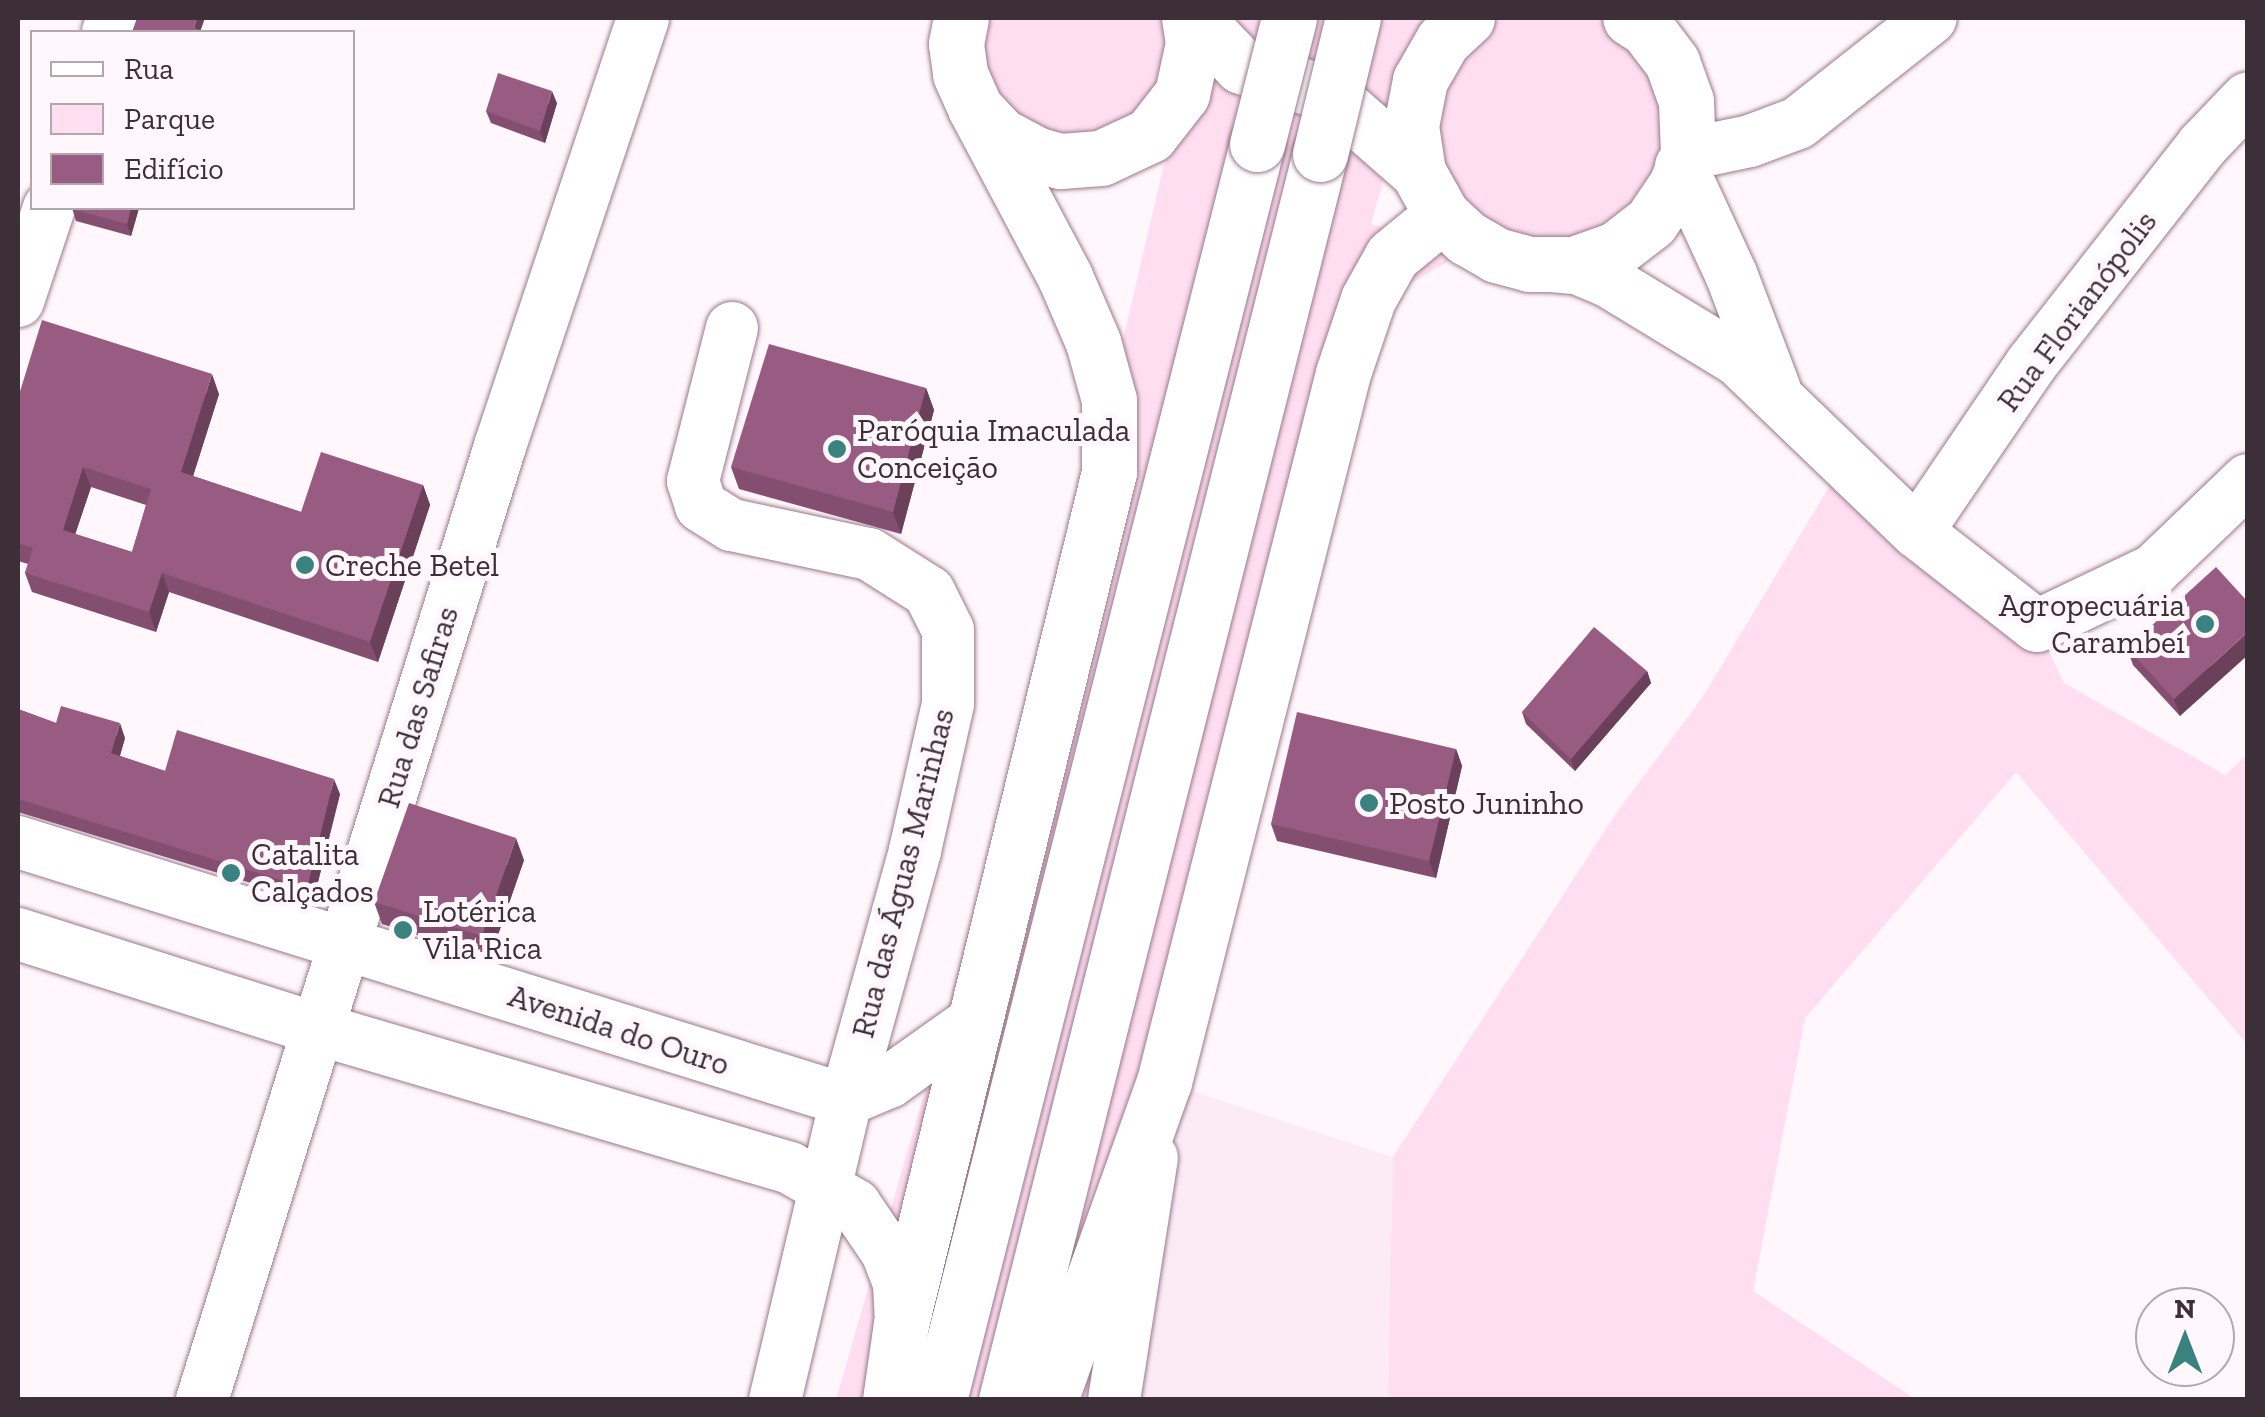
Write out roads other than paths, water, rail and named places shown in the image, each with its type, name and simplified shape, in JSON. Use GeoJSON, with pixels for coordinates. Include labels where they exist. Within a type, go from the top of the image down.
{"type":"FeatureCollection","features":[{"type":"Feature","properties":{"kind":"main road"},"geometry":{"type":"LineString","coordinates":[[890,1400],[902,1324],[1109,472],[1109,400],[1093,342],[1065,278],[967,90],[923,18]]}},
{"type":"Feature","properties":{"kind":"main road"},"geometry":{"type":"LineString","coordinates":[[961,18],[956,44],[967,90],[1000,136],[1035,154],[1060,161],[1100,158],[1150,135],[1241,66]]}},
{"type":"Feature","properties":{"kind":"main road"},"geometry":{"type":"LineString","coordinates":[[1150,135],[1182,94],[1193,42],[1192,18]]}},
{"type":"Feature","properties":{"kind":"main road"},"geometry":{"type":"LineString","coordinates":[[1192,18],[1241,66],[1329,94],[1372,126],[1467,238],[1496,255],[1529,264],[1574,264],[1616,249],[1652,222],[1676,185],[1684,160],[1686,101],[1672,62],[1640,21]]}},
{"type":"Feature","properties":{"kind":"main road"},"geometry":{"type":"LineString","coordinates":[[938,1400],[1288,18]]}},
{"type":"Feature","properties":{"kind":"main road"},"geometry":{"type":"LineString","coordinates":[[1006,1400],[1353,18]]}},
{"type":"Feature","properties":{"kind":"main road"},"geometry":{"type":"LineString","coordinates":[[1329,94],[1382,76],[1455,29]]}},
{"type":"Feature","properties":{"kind":"main road"},"geometry":{"type":"LineString","coordinates":[[1050,1400],[1164,1082],[1343,373],[1368,299],[1430,194],[1412,126],[1414,111],[1420,80],[1455,29]]}},
{"type":"Feature","properties":{"kind":"street","name":"Rua das Safiras"},"geometry":{"type":"LineString","coordinates":[[202,1400],[500,446],[643,18]]}},
{"type":"Feature","properties":{"kind":"street"},"geometry":{"type":"LineString","coordinates":[[1775,392],[1684,160],[1798,124],[1931,18]]}},
{"type":"Feature","properties":{"kind":"street","name":"Rua Florianópolis"},"geometry":{"type":"LineString","coordinates":[[1917,532],[2032,363],[2202,146],[2248,98]]}},
{"type":"Feature","properties":{"kind":"street"},"geometry":{"type":"LineString","coordinates":[[18,301],[48,210]]}},
{"type":"Feature","properties":{"kind":"street"},"geometry":{"type":"LineString","coordinates":[[1529,264],[1576,268],[1608,280],[1738,360],[1917,532],[2037,626],[2154,570],[2248,480]]}},
{"type":"Feature","properties":{"kind":"street","name":"Rua das Águas Marinhas"},"geometry":{"type":"LineString","coordinates":[[732,328],[693,481],[701,506],[732,525],[869,554],[929,592],[948,630],[948,704],[915,851],[824,1183],[775,1400]]}},
{"type":"Feature","properties":{"kind":"street","name":"Avenida do Ouro"},"geometry":{"type":"LineString","coordinates":[[18,842],[846,1100]]}},
{"type":"Feature","properties":{"kind":"street"},"geometry":{"type":"LineString","coordinates":[[18,934],[318,1029],[790,1168],[824,1183],[856,1205],[886,1252],[898,1284],[902,1324]]}},
{"type":"Feature","properties":{"kind":"street"},"geometry":{"type":"LineString","coordinates":[[846,1100],[890,1082],[976,1020]]}},
{"type":"Feature","properties":{"kind":"street"},"geometry":{"type":"LineString","coordinates":[[1114,1400],[1164,1082]]}},
{"type":"Feature","properties":{"kind":"place","name":"Paróquia Imaculada Conceição"},"geometry":{"type":"Point","coordinates":[837,449]}},
{"type":"Feature","properties":{"kind":"place","name":"Creche Betel"},"geometry":{"type":"Point","coordinates":[305,565]}},
{"type":"Feature","properties":{"kind":"place","name":"Agropecuária Carambeí"},"geometry":{"type":"Point","coordinates":[2205,624]}},
{"type":"Feature","properties":{"kind":"place","name":"Posto Juninho"},"geometry":{"type":"Point","coordinates":[1369,803]}},
{"type":"Feature","properties":{"kind":"place","name":"Catalita Calçados"},"geometry":{"type":"Point","coordinates":[231,873]}},
{"type":"Feature","properties":{"kind":"place","name":"Lotérica Vila Rica"},"geometry":{"type":"Point","coordinates":[403,930]}}]}
